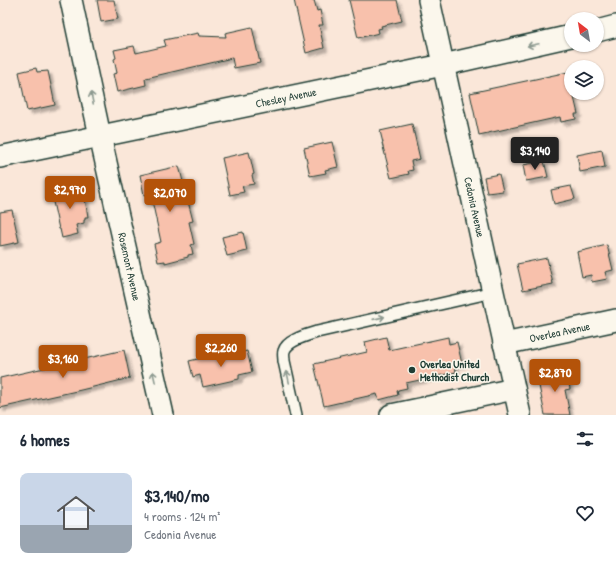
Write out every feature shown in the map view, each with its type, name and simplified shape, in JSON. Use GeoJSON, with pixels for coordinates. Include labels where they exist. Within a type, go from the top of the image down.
{"type":"FeatureCollection","features":[{"type":"Feature","properties":{"kind":"street","name":"Rosemont Avenue"},"geometry":{"type":"LineString","coordinates":[[71,0],[163,415]]}},
{"type":"Feature","properties":{"kind":"street","name":"Cedonia Avenue"},"geometry":{"type":"LineString","coordinates":[[429,0],[520,415]]}},
{"type":"Feature","properties":{"kind":"street"},"geometry":{"type":"LineString","coordinates":[[604,29],[616,26]]}},
{"type":"Feature","properties":{"kind":"street","name":"Chesley Avenue"},"geometry":{"type":"LineString","coordinates":[[0,157],[443,65],[564,38]]}},
{"type":"Feature","properties":{"kind":"street","name":"Overlea Avenue"},"geometry":{"type":"LineString","coordinates":[[504,344],[616,320]]}},
{"type":"Feature","properties":{"kind":"street"},"geometry":{"type":"LineString","coordinates":[[391,415],[514,389]]}},
{"type":"Feature","properties":{"kind":"lane"},"geometry":{"type":"LineString","coordinates":[[296,415],[284,360],[284,352],[286,347],[301,336],[493,292]]}},
{"type":"Feature","properties":{"kind":"building"},"geometry":{"type":"Polygon","coordinates":[[[97,0],[114,0],[118,19],[101,22],[97,0]]]}},
{"type":"Feature","properties":{"kind":"building"},"geometry":{"type":"Polygon","coordinates":[[[294,0],[314,0],[317,11],[320,10],[323,25],[319,25],[324,48],[306,53],[294,0]]]}},
{"type":"Feature","properties":{"kind":"building"},"geometry":{"type":"Polygon","coordinates":[[[349,0],[397,0],[402,21],[381,26],[382,28],[378,29],[379,33],[358,38],[349,0]]]}},
{"type":"Feature","properties":{"kind":"building"},"geometry":{"type":"Polygon","coordinates":[[[252,27],[260,63],[234,68],[232,58],[146,78],[146,85],[117,92],[113,74],[117,73],[114,50],[134,46],[136,53],[166,46],[164,40],[198,33],[199,36],[226,37],[225,33],[252,27]]]}},
{"type":"Feature","properties":{"kind":"building"},"geometry":{"type":"Polygon","coordinates":[[[36,68],[37,72],[48,71],[55,105],[27,111],[19,72],[36,68]]]}},
{"type":"Feature","properties":{"kind":"building"},"geometry":{"type":"Polygon","coordinates":[[[564,73],[564,100],[575,100],[578,114],[575,114],[576,119],[561,122],[560,117],[479,135],[470,93],[564,73]]]}},
{"type":"Feature","properties":{"kind":"building"},"geometry":{"type":"Polygon","coordinates":[[[412,124],[420,159],[411,161],[413,170],[408,171],[409,174],[391,178],[380,131],[412,124]]]}},
{"type":"Feature","properties":{"kind":"building"},"geometry":{"type":"Polygon","coordinates":[[[332,142],[338,167],[325,170],[326,173],[310,176],[304,148],[332,142]]]}},
{"type":"Feature","properties":{"kind":"building"},"geometry":{"type":"Polygon","coordinates":[[[602,150],[605,167],[580,172],[577,155],[602,150]]]}},
{"type":"Feature","properties":{"kind":"building"},"geometry":{"type":"Polygon","coordinates":[[[249,152],[254,174],[252,175],[254,184],[242,186],[244,192],[230,195],[222,158],[249,152]]]}},
{"type":"Feature","properties":{"kind":"building"},"geometry":{"type":"Polygon","coordinates":[[[544,161],[548,177],[526,181],[523,165],[544,161]]]}},
{"type":"Feature","properties":{"kind":"building"},"geometry":{"type":"Polygon","coordinates":[[[179,166],[193,221],[189,222],[194,244],[191,245],[193,254],[188,255],[188,257],[165,263],[165,261],[158,262],[154,244],[161,242],[153,205],[150,203],[148,194],[144,195],[140,175],[179,166]]]}},
{"type":"Feature","properties":{"kind":"building"},"geometry":{"type":"Polygon","coordinates":[[[499,174],[503,191],[487,193],[484,177],[499,174]]]}},
{"type":"Feature","properties":{"kind":"building"},"geometry":{"type":"Polygon","coordinates":[[[571,186],[575,199],[554,204],[551,190],[571,186]]]}},
{"type":"Feature","properties":{"kind":"building"},"geometry":{"type":"Polygon","coordinates":[[[83,187],[88,217],[85,217],[84,223],[76,225],[78,234],[62,238],[51,193],[83,187]]]}},
{"type":"Feature","properties":{"kind":"building"},"geometry":{"type":"Polygon","coordinates":[[[12,210],[19,242],[0,246],[0,212],[12,210]]]}},
{"type":"Feature","properties":{"kind":"building"},"geometry":{"type":"Polygon","coordinates":[[[243,232],[247,251],[227,256],[222,237],[243,232]]]}},
{"type":"Feature","properties":{"kind":"building"},"geometry":{"type":"Polygon","coordinates":[[[607,245],[613,270],[605,272],[607,279],[592,282],[591,275],[582,277],[577,252],[607,245]]]}},
{"type":"Feature","properties":{"kind":"building"},"geometry":{"type":"Polygon","coordinates":[[[547,258],[553,284],[523,290],[517,264],[547,258]]]}},
{"type":"Feature","properties":{"kind":"building","name":"Overlea United Methodist Church"},"geometry":{"type":"Polygon","coordinates":[[[386,337],[389,350],[448,337],[449,344],[457,342],[462,364],[455,365],[456,372],[406,383],[407,388],[398,390],[398,395],[379,400],[377,394],[324,406],[314,364],[367,352],[365,342],[386,337]]]}},
{"type":"Feature","properties":{"kind":"building"},"geometry":{"type":"Polygon","coordinates":[[[124,350],[130,378],[0,408],[0,378],[124,350]]]}},
{"type":"Feature","properties":{"kind":"building"},"geometry":{"type":"Polygon","coordinates":[[[247,351],[252,372],[239,375],[239,379],[203,387],[200,375],[193,377],[189,361],[224,353],[224,356],[247,351]]]}},
{"type":"Feature","properties":{"kind":"building"},"geometry":{"type":"Polygon","coordinates":[[[567,371],[570,389],[565,390],[570,415],[545,415],[537,376],[567,371]]]}},
{"type":"Feature","properties":{"kind":"place","name":"Overlea United Methodist Church"},"geometry":{"type":"Point","coordinates":[412,370]}}]}
